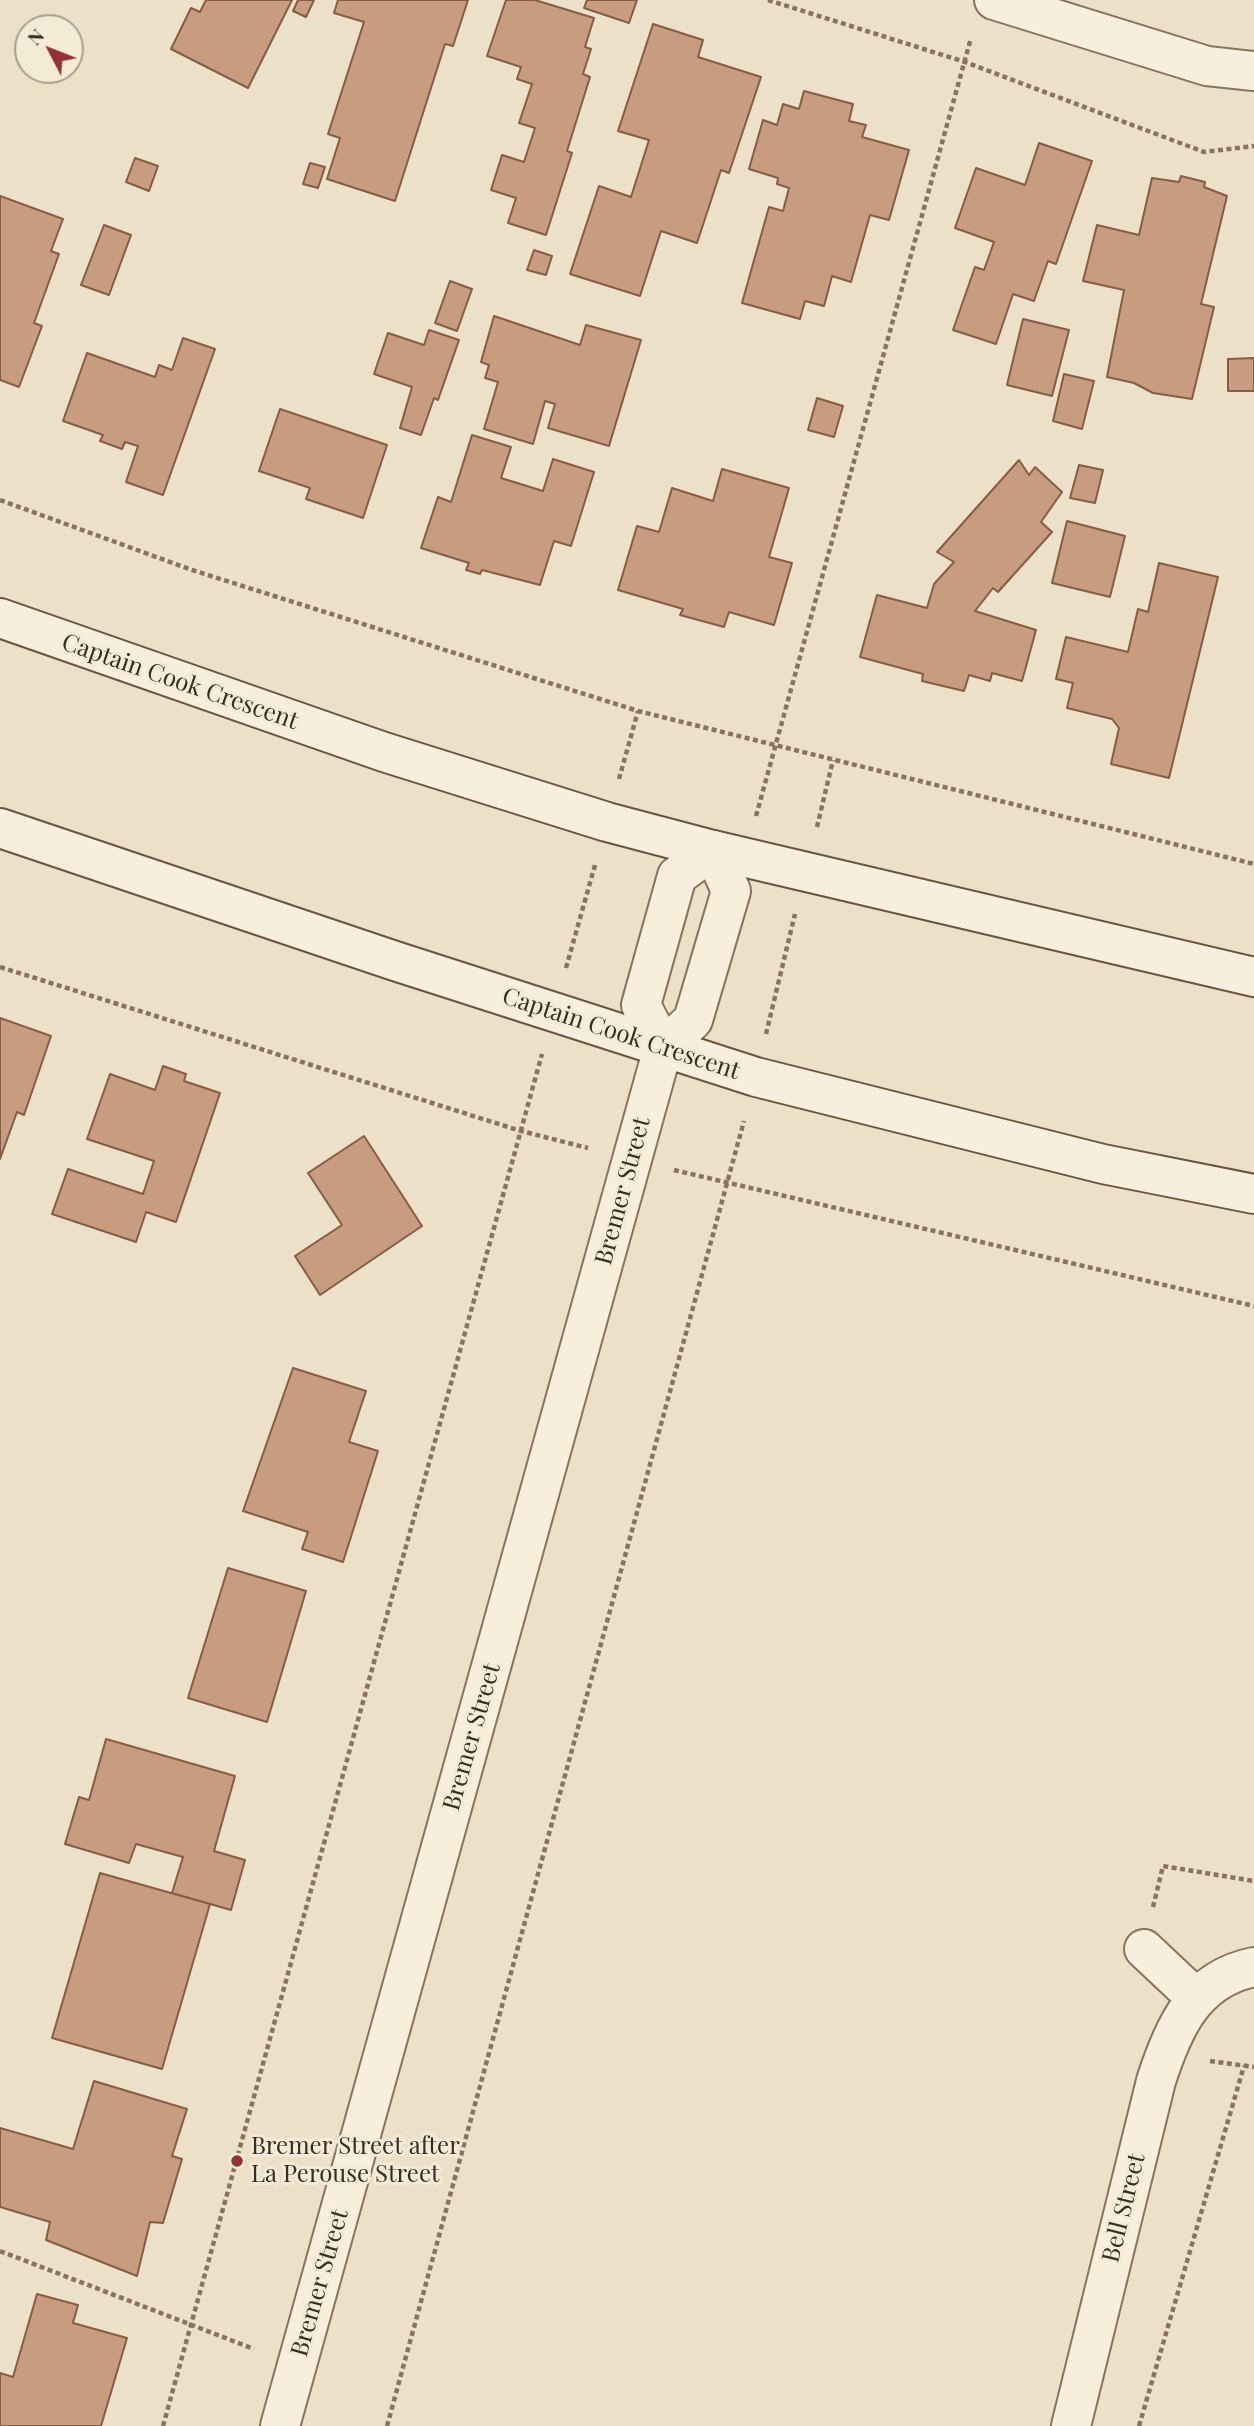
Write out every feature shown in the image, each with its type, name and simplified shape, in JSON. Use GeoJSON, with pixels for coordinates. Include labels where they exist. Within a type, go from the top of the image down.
{"type":"FeatureCollection","features":[{"type":"Feature","properties":{"kind":"street"},"geometry":{"type":"LineString","coordinates":[[984,12],[1207,66],[1254,71]]}},
{"type":"Feature","properties":{"kind":"street","name":"Captain Cook Crescent"},"geometry":{"type":"LineString","coordinates":[[0,618],[371,748],[607,822],[728,854],[1254,977]]}},
{"type":"Feature","properties":{"kind":"street","name":"Captain Cook Crescent"},"geometry":{"type":"LineString","coordinates":[[0,828],[553,1013],[755,1077],[1103,1164],[1254,1194]]}},
{"type":"Feature","properties":{"kind":"street"},"geometry":{"type":"LineString","coordinates":[[728,854],[731,891],[694,1020],[663,1048],[641,1005],[677,876],[728,854]]}},
{"type":"Feature","properties":{"kind":"street","name":"Bremer Street"},"geometry":{"type":"LineString","coordinates":[[280,2426],[663,1048]]}},
{"type":"Feature","properties":{"kind":"street"},"geometry":{"type":"LineString","coordinates":[[1144,1949],[1195,1997],[1236,1971],[1254,1967]]}},
{"type":"Feature","properties":{"kind":"street","name":"Bell Street"},"geometry":{"type":"LineString","coordinates":[[1071,2426],[1156,2081],[1170,2036],[1195,1997]]}},
{"type":"Feature","properties":{"kind":"path"},"geometry":{"type":"LineString","coordinates":[[768,0],[964,62],[1204,152],[1254,146]]}},
{"type":"Feature","properties":{"kind":"path"},"geometry":{"type":"LineString","coordinates":[[728,854],[775,746],[964,62],[984,12]]}},
{"type":"Feature","properties":{"kind":"path"},"geometry":{"type":"LineString","coordinates":[[0,499],[192,570],[638,711],[1254,864]]}},
{"type":"Feature","properties":{"kind":"path"},"geometry":{"type":"LineString","coordinates":[[163,2426],[638,711]]}},
{"type":"Feature","properties":{"kind":"path"},"geometry":{"type":"LineString","coordinates":[[387,2426],[729,1184],[833,760]]}},
{"type":"Feature","properties":{"kind":"path"},"geometry":{"type":"LineString","coordinates":[[0,967],[522,1131],[729,1184],[1254,1306]]}},
{"type":"Feature","properties":{"kind":"path"},"geometry":{"type":"LineString","coordinates":[[1144,1949],[1163,1867],[1254,1881]]}},
{"type":"Feature","properties":{"kind":"path"},"geometry":{"type":"LineString","coordinates":[[1139,2426],[1244,2066]]}},
{"type":"Feature","properties":{"kind":"path"},"geometry":{"type":"LineString","coordinates":[[0,2251],[297,2365]]}},
{"type":"Feature","properties":{"kind":"building"},"geometry":{"type":"Polygon","coordinates":[[[206,0],[292,0],[248,88],[171,49],[191,8],[200,12],[206,0]]]}},
{"type":"Feature","properties":{"kind":"building"},"geometry":{"type":"Polygon","coordinates":[[[298,0],[314,0],[306,17],[293,11],[298,0]]]}},
{"type":"Feature","properties":{"kind":"building"},"geometry":{"type":"Polygon","coordinates":[[[338,0],[468,0],[453,46],[445,44],[395,201],[327,179],[340,138],[328,134],[364,22],[334,13],[338,0]]]}},
{"type":"Feature","properties":{"kind":"building"},"geometry":{"type":"Polygon","coordinates":[[[506,0],[535,0],[594,18],[585,47],[591,49],[583,74],[590,77],[567,151],[572,153],[546,235],[508,223],[516,198],[491,190],[502,155],[524,162],[535,128],[519,123],[532,84],[517,79],[521,67],[487,56],[506,0]]]}},
{"type":"Feature","properties":{"kind":"building"},"geometry":{"type":"Polygon","coordinates":[[[587,0],[637,0],[629,23],[584,8],[587,0]]]}},
{"type":"Feature","properties":{"kind":"building"},"geometry":{"type":"Polygon","coordinates":[[[653,24],[703,40],[698,57],[761,77],[729,173],[721,170],[697,243],[661,231],[640,296],[570,274],[599,186],[631,197],[649,140],[618,131],[653,24]]]}},
{"type":"Feature","properties":{"kind":"building"},"geometry":{"type":"Polygon","coordinates":[[[804,91],[853,104],[849,121],[866,125],[862,137],[909,150],[889,220],[870,215],[851,282],[832,276],[824,306],[805,301],[800,319],[742,303],[769,207],[783,211],[789,188],[777,184],[778,178],[749,169],[763,120],[777,125],[783,104],[799,109],[804,91]]]}},
{"type":"Feature","properties":{"kind":"building"},"geometry":{"type":"Polygon","coordinates":[[[1039,143],[1092,161],[1056,264],[1048,261],[1034,301],[1013,294],[996,344],[953,330],[975,267],[984,270],[994,242],[955,228],[976,168],[1025,185],[1039,143]]]}},
{"type":"Feature","properties":{"kind":"building"},"geometry":{"type":"Polygon","coordinates":[[[135,158],[158,166],[149,191],[126,182],[135,158]]]}},
{"type":"Feature","properties":{"kind":"building"},"geometry":{"type":"Polygon","coordinates":[[[310,163],[325,167],[318,188],[303,184],[310,163]]]}},
{"type":"Feature","properties":{"kind":"building"},"geometry":{"type":"Polygon","coordinates":[[[1181,176],[1205,182],[1204,187],[1227,196],[1201,304],[1214,307],[1192,399],[1153,393],[1134,383],[1107,377],[1124,290],[1083,281],[1097,225],[1139,235],[1152,178],[1179,182],[1181,176]]]}},
{"type":"Feature","properties":{"kind":"building"},"geometry":{"type":"Polygon","coordinates":[[[0,196],[63,219],[51,251],[59,254],[34,323],[42,326],[19,387],[0,380],[0,196]]]}},
{"type":"Feature","properties":{"kind":"building"},"geometry":{"type":"Polygon","coordinates":[[[104,225],[131,235],[109,295],[81,285],[104,225]]]}},
{"type":"Feature","properties":{"kind":"building"},"geometry":{"type":"Polygon","coordinates":[[[534,250],[552,256],[546,275],[527,270],[534,250]]]}},
{"type":"Feature","properties":{"kind":"building"},"geometry":{"type":"Polygon","coordinates":[[[450,281],[472,289],[457,331],[435,323],[450,281]]]}},
{"type":"Feature","properties":{"kind":"building"},"geometry":{"type":"Polygon","coordinates":[[[494,316],[580,345],[586,325],[641,340],[609,446],[548,428],[555,404],[545,401],[533,444],[484,429],[498,382],[485,378],[489,365],[481,362],[494,316]]]}},
{"type":"Feature","properties":{"kind":"building"},"geometry":{"type":"Polygon","coordinates":[[[1023,319],[1069,330],[1052,396],[1007,385],[1023,319]]]}},
{"type":"Feature","properties":{"kind":"building"},"geometry":{"type":"Polygon","coordinates":[[[429,330],[459,340],[438,400],[434,398],[421,435],[400,428],[412,387],[374,374],[388,333],[424,345],[429,330]]]}},
{"type":"Feature","properties":{"kind":"building"},"geometry":{"type":"Polygon","coordinates":[[[183,338],[215,349],[163,495],[126,482],[138,446],[125,442],[122,449],[100,441],[103,435],[63,421],[87,353],[155,377],[159,365],[172,370],[183,338]]]}},
{"type":"Feature","properties":{"kind":"building"},"geometry":{"type":"Polygon","coordinates":[[[1254,358],[1254,391],[1228,391],[1228,359],[1254,358]]]}},
{"type":"Feature","properties":{"kind":"building"},"geometry":{"type":"Polygon","coordinates":[[[1064,374],[1094,381],[1082,429],[1053,421],[1064,374]]]}},
{"type":"Feature","properties":{"kind":"building"},"geometry":{"type":"Polygon","coordinates":[[[817,398],[843,406],[834,437],[808,430],[817,398]]]}},
{"type":"Feature","properties":{"kind":"building"},"geometry":{"type":"Polygon","coordinates":[[[280,409],[387,445],[363,518],[306,499],[310,488],[259,471],[280,409]]]}},
{"type":"Feature","properties":{"kind":"building"},"geometry":{"type":"Polygon","coordinates":[[[472,435],[511,447],[501,478],[543,491],[553,459],[594,472],[571,546],[554,541],[540,585],[482,570],[480,574],[466,570],[469,563],[421,548],[438,497],[451,502],[472,435]]]}},
{"type":"Feature","properties":{"kind":"building"},"geometry":{"type":"Polygon","coordinates":[[[1019,460],[1029,475],[1035,467],[1062,492],[1041,522],[1052,532],[998,592],[993,588],[975,611],[1036,630],[1022,681],[992,673],[990,681],[969,675],[964,691],[922,681],[923,674],[860,657],[877,595],[927,608],[934,584],[954,562],[937,552],[1019,460]]]}},
{"type":"Feature","properties":{"kind":"building"},"geometry":{"type":"Polygon","coordinates":[[[1079,465],[1103,470],[1095,503],[1070,498],[1079,465]]]}},
{"type":"Feature","properties":{"kind":"building"},"geometry":{"type":"Polygon","coordinates":[[[722,469],[789,488],[769,557],[792,563],[774,625],[729,612],[724,627],[680,615],[683,609],[618,590],[637,526],[659,532],[672,488],[713,501],[722,469]]]}},
{"type":"Feature","properties":{"kind":"building"},"geometry":{"type":"Polygon","coordinates":[[[1067,521],[1125,536],[1110,597],[1052,583],[1067,521]]]}},
{"type":"Feature","properties":{"kind":"building"},"geometry":{"type":"Polygon","coordinates":[[[1159,563],[1218,577],[1169,778],[1111,764],[1119,728],[1112,719],[1067,708],[1073,683],[1056,679],[1066,637],[1128,652],[1138,609],[1148,612],[1159,563]]]}},
{"type":"Feature","properties":{"kind":"building"},"geometry":{"type":"Polygon","coordinates":[[[0,1018],[51,1036],[24,1115],[17,1112],[0,1159],[0,1018]]]}},
{"type":"Feature","properties":{"kind":"building"},"geometry":{"type":"Polygon","coordinates":[[[163,1066],[186,1074],[184,1081],[220,1093],[176,1222],[146,1212],[136,1242],[52,1214],[68,1169],[143,1194],[154,1161],[87,1139],[110,1074],[155,1090],[163,1066]]]}},
{"type":"Feature","properties":{"kind":"building"},"geometry":{"type":"Polygon","coordinates":[[[364,1136],[422,1226],[320,1295],[295,1256],[342,1225],[308,1173],[364,1136]]]}},
{"type":"Feature","properties":{"kind":"building"},"geometry":{"type":"Polygon","coordinates":[[[293,1368],[366,1391],[349,1442],[378,1451],[343,1562],[302,1549],[308,1532],[243,1511],[293,1368]]]}},
{"type":"Feature","properties":{"kind":"building"},"geometry":{"type":"Polygon","coordinates":[[[228,1568],[306,1591],[267,1722],[188,1698],[228,1568]]]}},
{"type":"Feature","properties":{"kind":"building"},"geometry":{"type":"Polygon","coordinates":[[[106,1739],[235,1776],[214,1851],[245,1860],[231,1910],[172,1893],[183,1857],[136,1844],[129,1863],[65,1844],[79,1797],[89,1800],[106,1739]]]}},
{"type":"Feature","properties":{"kind":"building"},"geometry":{"type":"Polygon","coordinates":[[[100,1873],[210,1904],[162,2069],[52,2038],[100,1873]]]}},
{"type":"Feature","properties":{"kind":"building"},"geometry":{"type":"Polygon","coordinates":[[[94,2081],[187,2109],[172,2156],[182,2159],[163,2223],[150,2222],[137,2276],[46,2240],[50,2222],[0,2207],[0,2128],[73,2149],[94,2081]]]}},
{"type":"Feature","properties":{"kind":"building"},"geometry":{"type":"Polygon","coordinates":[[[37,2294],[78,2305],[73,2323],[127,2338],[101,2426],[0,2426],[0,2373],[13,2377],[37,2294]]]}},
{"type":"Feature","properties":{"kind":"place","name":"Bremer Street after La Perouse Street"},"geometry":{"type":"Point","coordinates":[237,2161]}}]}
